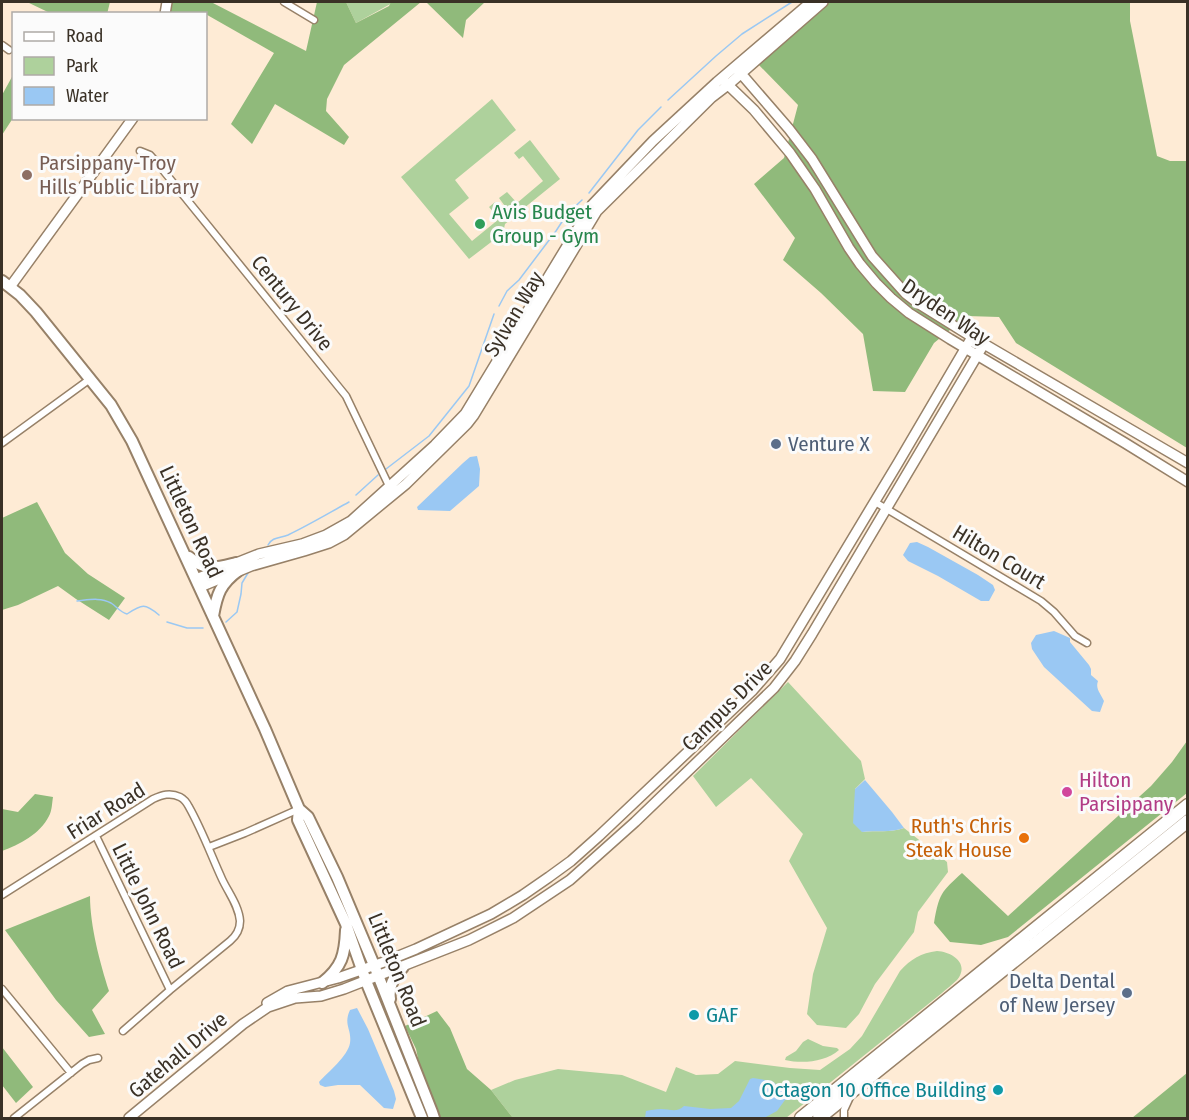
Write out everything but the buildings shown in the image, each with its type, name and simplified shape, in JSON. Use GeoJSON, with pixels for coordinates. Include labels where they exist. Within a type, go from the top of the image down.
{"type":"FeatureCollection","features":[{"type":"Feature","properties":{"kind":"highway"},"geometry":{"type":"LineString","coordinates":[[801,1119],[1188,805]]}},
{"type":"Feature","properties":{"kind":"highway"},"geometry":{"type":"LineString","coordinates":[[819,1119],[1188,821]]}},
{"type":"Feature","properties":{"kind":"main road","name":"Littleton Road"},"geometry":{"type":"LineString","coordinates":[[6,284],[36,312],[111,405],[132,441],[299,808],[308,817],[337,877],[434,1119]]}},
{"type":"Feature","properties":{"kind":"main road"},"geometry":{"type":"LineString","coordinates":[[184,552],[206,568],[237,567]]}},
{"type":"Feature","properties":{"kind":"main road"},"geometry":{"type":"LineString","coordinates":[[213,617],[221,587],[237,567]]}},
{"type":"Feature","properties":{"kind":"main road","name":"Littleton Road"},"geometry":{"type":"LineString","coordinates":[[299,808],[298,820],[346,924],[366,981],[422,1119]]}},
{"type":"Feature","properties":{"kind":"main road"},"geometry":{"type":"LineString","coordinates":[[322,983],[335,971],[342,959],[346,924]]}},
{"type":"Feature","properties":{"kind":"main road"},"geometry":{"type":"LineString","coordinates":[[392,1011],[391,984],[403,967]]}},
{"type":"Feature","properties":{"kind":"street"},"geometry":{"type":"LineString","coordinates":[[284,2],[314,20]]}},
{"type":"Feature","properties":{"kind":"street","name":"Sylvan Way"},"geometry":{"type":"LineString","coordinates":[[738,70],[811,2]]}},
{"type":"Feature","properties":{"kind":"street","name":"Sylvan Way"},"geometry":{"type":"LineString","coordinates":[[198,583],[237,567],[329,543],[359,524],[391,490],[406,484],[474,415],[597,211],[680,122],[738,70],[822,2]]}},
{"type":"Feature","properties":{"kind":"street"},"geometry":{"type":"LineString","coordinates":[[2,45],[9,50]]}},
{"type":"Feature","properties":{"kind":"street","name":"Dryden Way"},"geometry":{"type":"LineString","coordinates":[[738,70],[783,121],[812,159],[864,244],[897,285],[919,304],[972,337],[1188,463]]}},
{"type":"Feature","properties":{"kind":"street","name":"Dryden Way"},"geometry":{"type":"LineString","coordinates":[[725,81],[754,110],[789,153],[815,189],[849,248],[876,283],[909,313],[1188,482]]}},
{"type":"Feature","properties":{"kind":"street"},"geometry":{"type":"LineString","coordinates":[[6,284],[131,120]]}},
{"type":"Feature","properties":{"kind":"street","name":"Century Drive"},"geometry":{"type":"LineString","coordinates":[[141,151],[150,155],[158,164],[337,384],[353,408],[391,490]]}},
{"type":"Feature","properties":{"kind":"street","name":"Campus Drive"},"geometry":{"type":"LineString","coordinates":[[374,965],[416,949],[490,914],[523,895],[571,861],[768,675],[799,630],[972,337]]}},
{"type":"Feature","properties":{"kind":"street","name":"Campus Drive"},"geometry":{"type":"LineString","coordinates":[[378,976],[476,937],[522,912],[570,880],[635,822],[750,712],[782,678],[812,634],[984,344]]}},
{"type":"Feature","properties":{"kind":"street"},"geometry":{"type":"LineString","coordinates":[[2,443],[90,379]]}},
{"type":"Feature","properties":{"kind":"street","name":"Hilton Court"},"geometry":{"type":"LineString","coordinates":[[875,502],[1041,601],[1075,636],[1087,643]]}},
{"type":"Feature","properties":{"kind":"street","name":"Friar Road"},"geometry":{"type":"LineString","coordinates":[[2,896],[153,799],[172,794],[183,799],[209,847],[238,912],[240,924],[236,936],[170,990]]}},
{"type":"Feature","properties":{"kind":"street"},"geometry":{"type":"LineString","coordinates":[[209,847],[299,808]]}},
{"type":"Feature","properties":{"kind":"street","name":"Little John Road"},"geometry":{"type":"LineString","coordinates":[[96,836],[170,990]]}},
{"type":"Feature","properties":{"kind":"street","name":"Gatehall Drive"},"geometry":{"type":"LineString","coordinates":[[129,1119],[265,1004],[280,994],[322,983],[374,965]]}},
{"type":"Feature","properties":{"kind":"street","name":"Gatehall Drive"},"geometry":{"type":"LineString","coordinates":[[249,1019],[282,1001],[333,993],[378,976]]}},
{"type":"Feature","properties":{"kind":"street"},"geometry":{"type":"LineString","coordinates":[[2,989],[71,1072]]}},
{"type":"Feature","properties":{"kind":"street"},"geometry":{"type":"LineString","coordinates":[[123,1031],[170,990]]}},
{"type":"Feature","properties":{"kind":"street"},"geometry":{"type":"LineString","coordinates":[[15,1119],[71,1072],[89,1060],[98,1058]]}},
{"type":"Feature","properties":{"kind":"street"},"geometry":{"type":"LineString","coordinates":[[844,1119],[844,1110],[854,1091]]}},
{"type":"Feature","properties":{"kind":"green space"},"geometry":{"type":"Polygon","coordinates":[[[27,2],[110,2],[108,12],[48,12],[27,2]]]}},
{"type":"Feature","properties":{"kind":"green space"},"geometry":{"type":"Polygon","coordinates":[[[167,2],[211,2],[306,51],[317,2],[346,2],[356,23],[389,6],[391,2],[421,2],[344,65],[327,99],[326,111],[349,137],[344,145],[275,104],[252,144],[231,124],[274,53],[207,15],[207,12],[165,12],[167,2]]]}},
{"type":"Feature","properties":{"kind":"green space"},"geometry":{"type":"Polygon","coordinates":[[[346,2],[394,2],[356,23],[346,2]]]}},
{"type":"Feature","properties":{"kind":"green space"},"geometry":{"type":"Polygon","coordinates":[[[426,2],[485,2],[466,20],[463,38],[426,2]]]}},
{"type":"Feature","properties":{"kind":"green space"},"geometry":{"type":"Polygon","coordinates":[[[828,2],[1130,2],[1130,21],[1157,156],[1170,161],[1187,161],[1187,448],[1016,343],[999,317],[967,316],[934,343],[905,392],[873,391],[863,334],[783,260],[795,238],[754,184],[784,158],[798,105],[757,63],[828,2]]]}},
{"type":"Feature","properties":{"kind":"green space"},"geometry":{"type":"Polygon","coordinates":[[[12,77],[12,120],[2,135],[2,95],[12,77]]]}},
{"type":"Feature","properties":{"kind":"green space"},"geometry":{"type":"Polygon","coordinates":[[[492,99],[516,130],[455,180],[469,198],[449,214],[472,241],[499,219],[489,207],[495,202],[510,220],[505,224],[503,233],[469,259],[401,177],[492,99]]]}},
{"type":"Feature","properties":{"kind":"green space"},"geometry":{"type":"Polygon","coordinates":[[[530,140],[560,179],[513,217],[499,198],[507,192],[517,203],[543,181],[523,156],[519,159],[514,153],[530,140]]]}},
{"type":"Feature","properties":{"kind":"green space"},"geometry":{"type":"Polygon","coordinates":[[[37,502],[65,553],[88,574],[125,598],[109,620],[58,586],[2,610],[2,518],[37,502]]]}},
{"type":"Feature","properties":{"kind":"green space"},"geometry":{"type":"Polygon","coordinates":[[[788,682],[861,761],[865,779],[855,789],[862,832],[904,828],[947,862],[948,872],[918,912],[914,932],[875,984],[859,1014],[846,1028],[817,1025],[807,1014],[813,974],[827,928],[789,861],[803,834],[751,778],[716,807],[693,776],[788,682]]]}},
{"type":"Feature","properties":{"kind":"green space"},"geometry":{"type":"Polygon","coordinates":[[[1187,741],[1187,793],[1008,937],[981,945],[950,942],[934,923],[942,894],[962,873],[1008,916],[1151,786],[1187,741]]]}},
{"type":"Feature","properties":{"kind":"green space"},"geometry":{"type":"Polygon","coordinates":[[[35,794],[53,797],[49,816],[28,838],[2,851],[2,809],[18,812],[35,794]]]}},
{"type":"Feature","properties":{"kind":"green space"},"geometry":{"type":"Polygon","coordinates":[[[90,896],[99,957],[109,991],[92,1010],[105,1034],[89,1037],[56,1000],[5,930],[90,896]]]}},
{"type":"Feature","properties":{"kind":"green space"},"geometry":{"type":"Polygon","coordinates":[[[937,951],[954,956],[961,964],[961,974],[957,980],[786,1118],[513,1118],[491,1090],[515,1080],[558,1069],[622,1075],[666,1092],[676,1067],[696,1075],[718,1074],[735,1061],[820,1070],[850,1049],[862,1036],[900,971],[921,955],[937,951]]]}},
{"type":"Feature","properties":{"kind":"green space"},"geometry":{"type":"Polygon","coordinates":[[[437,1011],[450,1028],[467,1069],[491,1090],[513,1118],[439,1118],[420,1068],[416,1049],[405,1026],[437,1011]]]}},
{"type":"Feature","properties":{"kind":"green space"},"geometry":{"type":"Polygon","coordinates":[[[808,1039],[839,1050],[814,1061],[785,1060],[808,1039]]]}},
{"type":"Feature","properties":{"kind":"green space"},"geometry":{"type":"Polygon","coordinates":[[[2,1047],[33,1087],[16,1103],[2,1085],[2,1047]]]}},
{"type":"Feature","properties":{"kind":"green space"},"geometry":{"type":"Polygon","coordinates":[[[1187,1073],[1187,1118],[1132,1118],[1187,1073]]]}},
{"type":"Feature","properties":{"kind":"water"},"geometry":{"type":"Polygon","coordinates":[[[477,456],[480,469],[479,486],[450,511],[418,510],[417,507],[463,463],[470,457],[477,456]]]}},
{"type":"Feature","properties":{"kind":"water"},"geometry":{"type":"Polygon","coordinates":[[[917,542],[993,585],[995,590],[989,601],[981,601],[908,561],[903,555],[910,543],[917,542]]]}},
{"type":"Feature","properties":{"kind":"water"},"geometry":{"type":"Polygon","coordinates":[[[1054,631],[1070,638],[1070,642],[1089,665],[1091,675],[1098,681],[1098,689],[1104,701],[1100,712],[1092,711],[1044,667],[1032,649],[1031,643],[1036,635],[1054,631]]]}},
{"type":"Feature","properties":{"kind":"water"},"geometry":{"type":"Polygon","coordinates":[[[865,780],[904,828],[862,832],[853,823],[855,789],[865,780]]]}},
{"type":"Feature","properties":{"kind":"water"},"geometry":{"type":"Polygon","coordinates":[[[357,1008],[394,1091],[396,1099],[393,1109],[384,1108],[360,1085],[325,1087],[320,1085],[319,1082],[342,1058],[348,1048],[350,1038],[348,1015],[350,1010],[357,1008]]]}},
{"type":"Feature","properties":{"kind":"water"},"geometry":{"type":"Polygon","coordinates":[[[750,1079],[772,1081],[784,1087],[795,1084],[801,1087],[801,1092],[790,1100],[785,1100],[777,1111],[764,1118],[645,1118],[646,1111],[676,1110],[684,1106],[710,1109],[731,1108],[739,1101],[750,1079]]]}},
{"type":"Feature","properties":{"kind":"waterway"},"geometry":{"type":"LineString","coordinates":[[668,100],[742,34],[792,2]]}},
{"type":"Feature","properties":{"kind":"waterway"},"geometry":{"type":"LineString","coordinates":[[589,193],[638,130],[661,107]]}},
{"type":"Feature","properties":{"kind":"waterway"},"geometry":{"type":"LineString","coordinates":[[499,306],[507,291],[519,280],[567,214],[582,200]]}},
{"type":"Feature","properties":{"kind":"waterway"},"geometry":{"type":"LineString","coordinates":[[386,469],[429,436],[469,386],[494,314]]}},
{"type":"Feature","properties":{"kind":"waterway"},"geometry":{"type":"LineString","coordinates":[[356,495],[378,475]]}},
{"type":"Feature","properties":{"kind":"waterway"},"geometry":{"type":"LineString","coordinates":[[268,545],[274,539],[288,535],[349,502]]}},
{"type":"Feature","properties":{"kind":"waterway"},"geometry":{"type":"LineString","coordinates":[[226,622],[237,612],[242,583],[248,573]]}},
{"type":"Feature","properties":{"kind":"waterway"},"geometry":{"type":"LineString","coordinates":[[77,601],[103,600],[127,614],[143,606],[159,615]]}},
{"type":"Feature","properties":{"kind":"waterway"},"geometry":{"type":"LineString","coordinates":[[167,622],[187,628],[203,628]]}},
{"type":"Feature","properties":{"kind":"place","name":"Parsippany-Troy Hills Public Library"},"geometry":{"type":"Point","coordinates":[27,175]}},
{"type":"Feature","properties":{"kind":"place","name":"Avis Budget Group - Gym"},"geometry":{"type":"Point","coordinates":[480,224]}},
{"type":"Feature","properties":{"kind":"place","name":"Venture X"},"geometry":{"type":"Point","coordinates":[776,444]}},
{"type":"Feature","properties":{"kind":"place","name":"Hilton Parsippany"},"geometry":{"type":"Point","coordinates":[1067,792]}},
{"type":"Feature","properties":{"kind":"place","name":"Ruth's Chris Steak House"},"geometry":{"type":"Point","coordinates":[1024,838]}},
{"type":"Feature","properties":{"kind":"place","name":"Delta Dental of New Jersey"},"geometry":{"type":"Point","coordinates":[1127,993]}},
{"type":"Feature","properties":{"kind":"place","name":"GAF"},"geometry":{"type":"Point","coordinates":[694,1015]}},
{"type":"Feature","properties":{"kind":"place","name":"Octagon 10 Office Building"},"geometry":{"type":"Point","coordinates":[998,1090]}}]}
